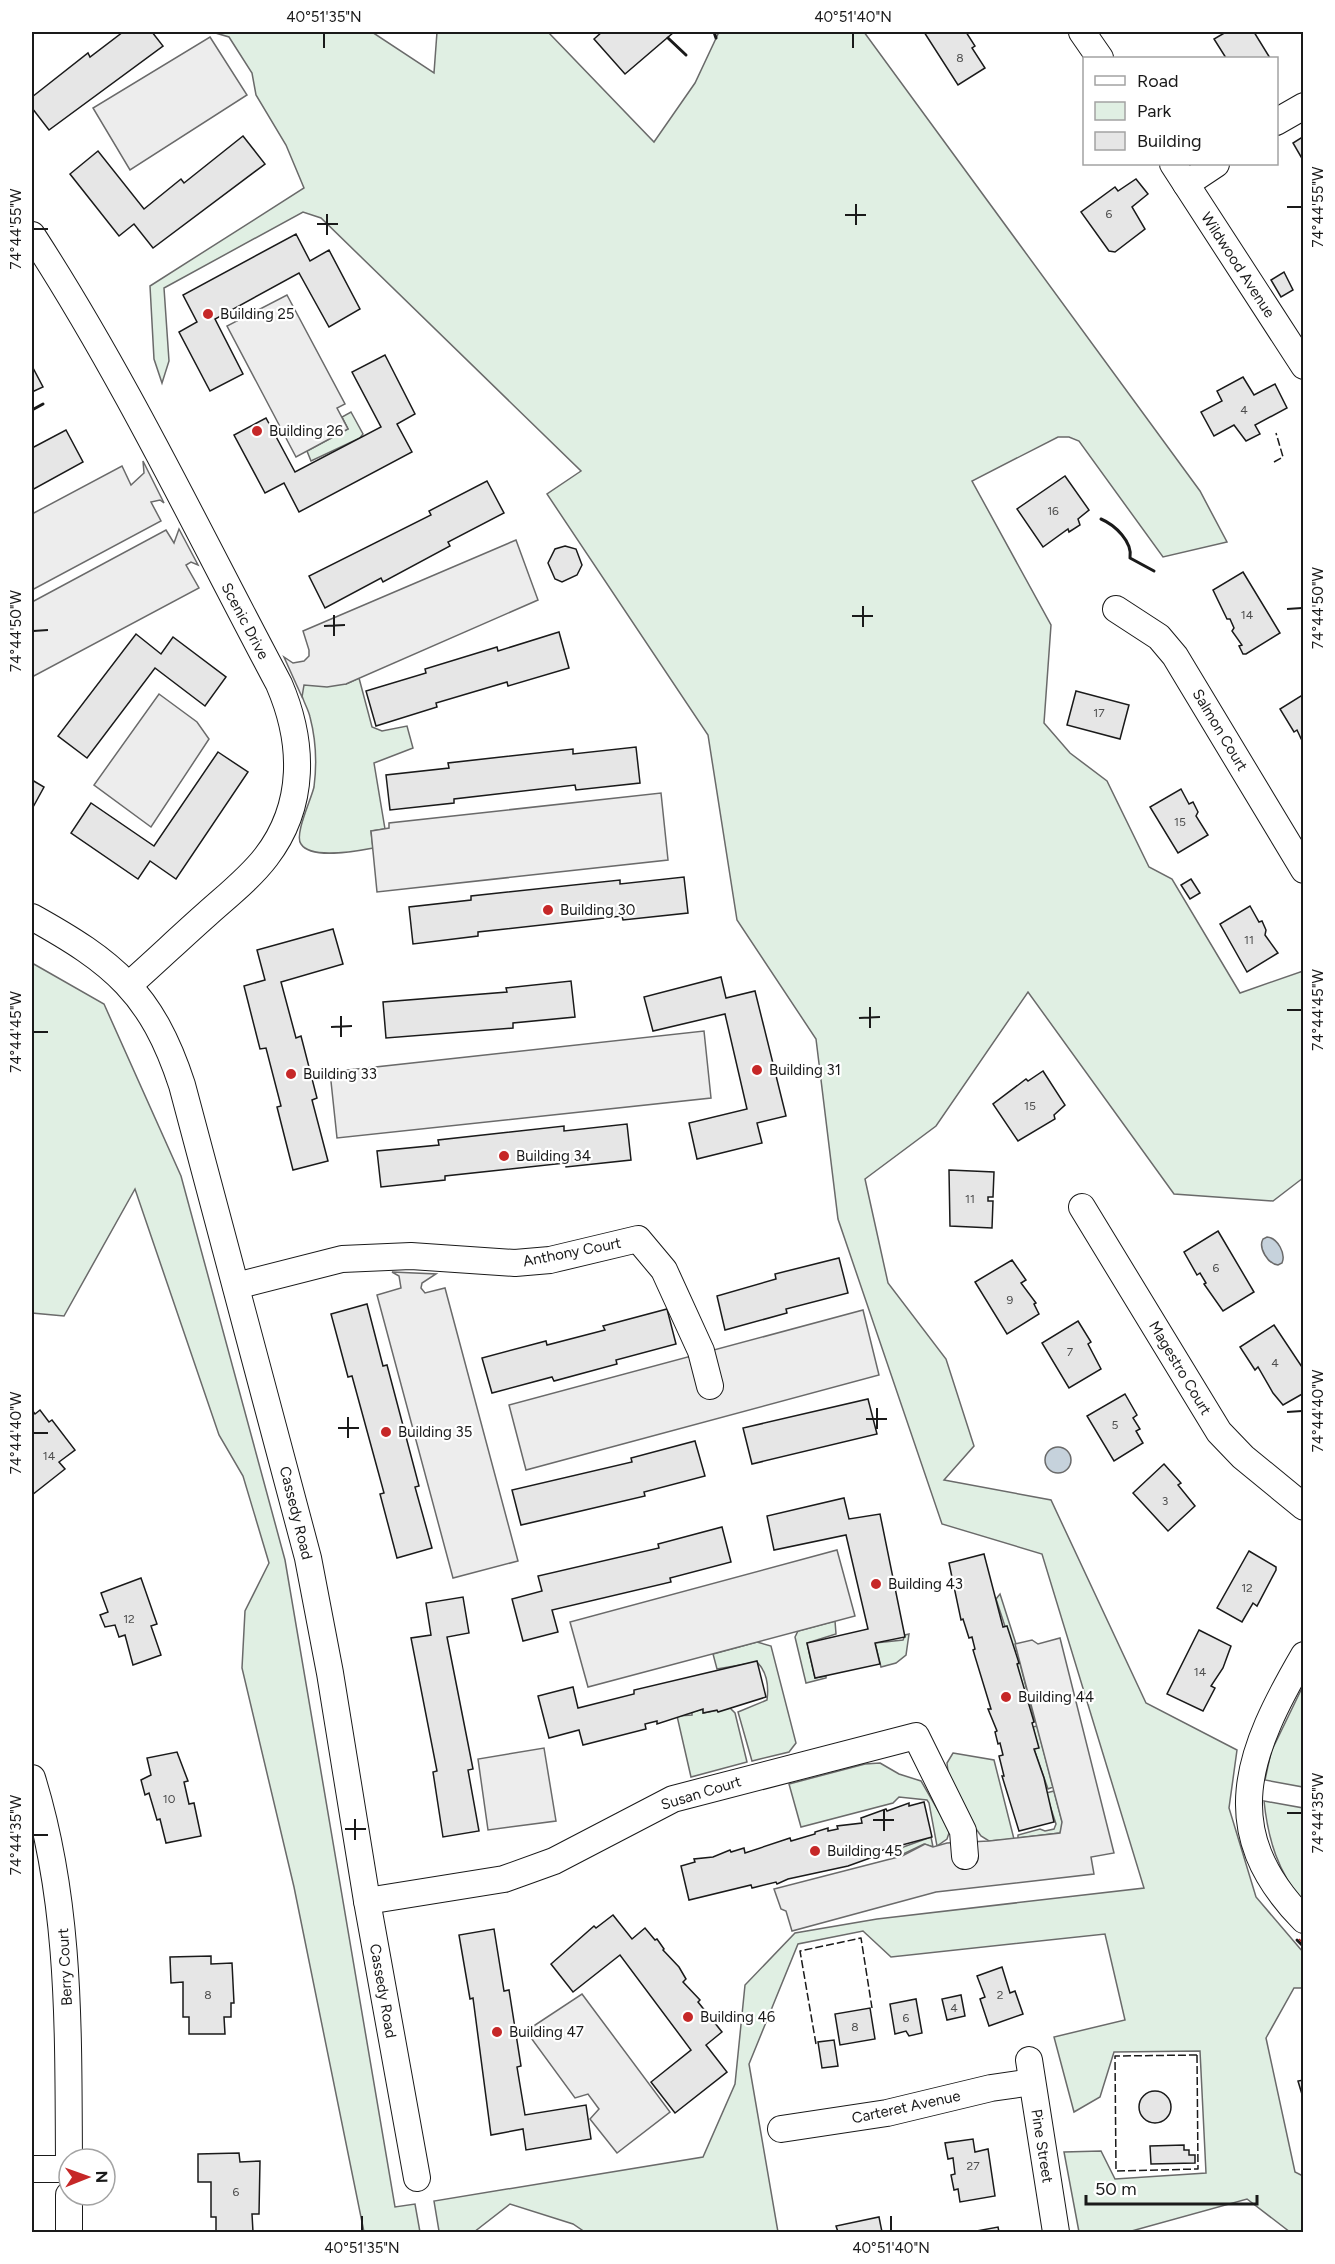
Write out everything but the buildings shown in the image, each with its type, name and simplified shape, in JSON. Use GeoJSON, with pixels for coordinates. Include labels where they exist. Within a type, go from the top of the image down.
{"type":"FeatureCollection","features":[{"type":"Feature","properties":{"kind":"street"},"geometry":{"type":"LineString","coordinates":[[1082,32],[1099,57]]}},
{"type":"Feature","properties":{"kind":"street"},"geometry":{"type":"LineString","coordinates":[[1278,121],[1304,106]]}},
{"type":"Feature","properties":{"kind":"street"},"geometry":{"type":"LineString","coordinates":[[1180,174],[1212,165]]}},
{"type":"Feature","properties":{"kind":"street","name":"Wildwood Avenue"},"geometry":{"type":"LineString","coordinates":[[1180,174],[1304,366]]}},
{"type":"Feature","properties":{"kind":"street","name":"Scenic Drive"},"geometry":{"type":"LineString","coordinates":[[32,235],[70,295],[116,376],[279,684],[292,719],[297,745],[297,779],[293,800],[273,847],[239,885],[130,984]]}},
{"type":"Feature","properties":{"kind":"street","name":"Salmon Court"},"geometry":{"type":"LineString","coordinates":[[1116,609],[1159,637],[1175,656],[1304,870]]}},
{"type":"Feature","properties":{"kind":"street","name":"Cassedy Road"},"geometry":{"type":"LineString","coordinates":[[32,917],[74,940],[105,962],[130,984],[151,1013],[175,1063],[308,1558],[417,2178]]}},
{"type":"Feature","properties":{"kind":"street","name":"Magestro Court"},"geometry":{"type":"LineString","coordinates":[[1082,1207],[1219,1432],[1243,1457],[1304,1507]]}},
{"type":"Feature","properties":{"kind":"street","name":"Anthony Court"},"geometry":{"type":"LineString","coordinates":[[236,1286],[342,1259],[411,1256],[515,1263],[550,1260],[638,1239],[664,1270],[701,1351],[710,1386]]}},
{"type":"Feature","properties":{"kind":"street"},"geometry":{"type":"LineString","coordinates":[[1304,1655],[1259,1742],[1249,1788],[1250,1821],[1261,1861],[1278,1891],[1304,1920]]}},
{"type":"Feature","properties":{"kind":"street","name":"Susan Court"},"geometry":{"type":"LineString","coordinates":[[367,1901],[504,1879],[554,1861],[673,1799],[916,1736],[963,1831],[966,1856]]}},
{"type":"Feature","properties":{"kind":"street","name":"Berry Court"},"geometry":{"type":"LineString","coordinates":[[32,1778],[53,1855],[65,1944],[69,2147]]}},
{"type":"Feature","properties":{"kind":"street","name":"Carteret Avenue"},"geometry":{"type":"LineString","coordinates":[[781,2129],[876,2115],[991,2088],[1030,2071]]}},
{"type":"Feature","properties":{"kind":"street","name":"Pine Street"},"geometry":{"type":"LineString","coordinates":[[1030,2071],[1056,2232]]}},
{"type":"Feature","properties":{"kind":"street"},"geometry":{"type":"LineString","coordinates":[[32,2169],[57,2169]]}},
{"type":"Feature","properties":{"kind":"street"},"geometry":{"type":"LineString","coordinates":[[69,2207],[69,2232]]}},
{"type":"Feature","properties":{"kind":"green space"},"geometry":{"type":"Polygon","coordinates":[[[212,32],[372,32],[434,73],[437,32],[548,32],[654,142],[695,83],[719,32],[864,32],[1200,491],[1227,542],[1163,557],[1079,441],[1069,437],[1058,437],[972,481],[1051,625],[1044,723],[1070,753],[1107,781],[1149,867],[1172,879],[1240,993],[1303,971],[1303,1178],[1273,1201],[1174,1194],[1028,992],[936,1126],[865,1179],[888,1283],[946,1359],[974,1446],[944,1480],[1051,1500],[1146,1703],[1237,1750],[1229,1808],[1256,1897],[1303,1952],[1303,1988],[1294,1988],[1266,2038],[1295,2172],[1303,2176],[1303,2232],[1290,2232],[1247,2199],[1128,2232],[1079,2232],[1064,2152],[1101,2151],[1115,2179],[1206,2173],[1200,2051],[1114,2052],[1100,2097],[1074,2112],[1054,2037],[1125,2020],[1105,1934],[891,1957],[863,1931],[798,1944],[749,2064],[778,2232],[585,2232],[573,2224],[510,2204],[474,2232],[439,2231],[434,2201],[703,2157],[735,2084],[745,1985],[795,1933],[877,1919],[1144,1888],[1042,1554],[942,1524],[838,1219],[816,1039],[737,920],[708,735],[547,494],[581,471],[321,218],[303,212],[164,288],[169,361],[162,383],[154,359],[150,286],[304,188],[286,145],[256,95],[252,73],[229,37],[212,32]]]}},
{"type":"Feature","properties":{"kind":"green space"},"geometry":{"type":"Polygon","coordinates":[[[351,412],[363,434],[360,438],[311,461],[307,451],[348,429],[342,417],[351,412]]]}},
{"type":"Feature","properties":{"kind":"green space"},"geometry":{"type":"Polygon","coordinates":[[[359,678],[372,727],[382,731],[407,726],[413,748],[374,763],[385,829],[371,831],[373,848],[335,853],[314,852],[306,849],[299,840],[301,825],[314,787],[316,761],[312,726],[301,691],[304,685],[346,684],[359,678]]]}},
{"type":"Feature","properties":{"kind":"green space"},"geometry":{"type":"Polygon","coordinates":[[[32,963],[104,1004],[181,1176],[285,1560],[395,2207],[415,2204],[420,2232],[364,2232],[294,1887],[242,1668],[245,1611],[269,1563],[243,1476],[219,1435],[135,1189],[64,1316],[32,1313],[32,963]]]}},
{"type":"Feature","properties":{"kind":"green space"},"geometry":{"type":"Polygon","coordinates":[[[1000,1594],[1017,1651],[1013,1651],[996,1599],[1000,1594]]]}},
{"type":"Feature","properties":{"kind":"green space"},"geometry":{"type":"Polygon","coordinates":[[[835,1621],[836,1634],[807,1643],[815,1678],[826,1676],[826,1678],[806,1683],[795,1637],[798,1631],[835,1621]]]}},
{"type":"Feature","properties":{"kind":"green space"},"geometry":{"type":"Polygon","coordinates":[[[909,1634],[906,1655],[896,1663],[881,1667],[875,1643],[903,1640],[905,1635],[909,1634]]]}},
{"type":"Feature","properties":{"kind":"green space"},"geometry":{"type":"Polygon","coordinates":[[[757,1642],[771,1646],[796,1743],[789,1752],[752,1761],[738,1712],[767,1700],[768,1689],[765,1674],[757,1662],[717,1669],[713,1654],[757,1642]]]}},
{"type":"Feature","properties":{"kind":"green space"},"geometry":{"type":"Polygon","coordinates":[[[1020,1663],[1035,1722],[1029,1711],[1017,1664],[1020,1663]]]}},
{"type":"Feature","properties":{"kind":"green space"},"geometry":{"type":"Polygon","coordinates":[[[1302,1688],[1303,1787],[1265,1780],[1271,1752],[1302,1688]]]}},
{"type":"Feature","properties":{"kind":"green space"},"geometry":{"type":"Polygon","coordinates":[[[730,1708],[735,1713],[747,1762],[691,1777],[677,1716],[692,1715],[692,1712],[703,1709],[704,1713],[730,1708]]]}},
{"type":"Feature","properties":{"kind":"green space"},"geometry":{"type":"Polygon","coordinates":[[[1037,1726],[1053,1787],[1048,1789],[1034,1749],[1038,1748],[1033,1727],[1037,1726]]]}},
{"type":"Feature","properties":{"kind":"green space"},"geometry":{"type":"Polygon","coordinates":[[[953,1753],[994,1760],[1014,1839],[989,1841],[981,1836],[969,1819],[948,1772],[947,1763],[953,1753]]]}},
{"type":"Feature","properties":{"kind":"green space"},"geometry":{"type":"Polygon","coordinates":[[[880,1763],[899,1774],[921,1781],[948,1828],[947,1839],[937,1846],[927,1800],[899,1797],[893,1803],[801,1827],[789,1784],[865,1764],[880,1763]]]}},
{"type":"Feature","properties":{"kind":"green space"},"geometry":{"type":"Polygon","coordinates":[[[1054,1791],[1063,1825],[1060,1833],[1018,1838],[1018,1835],[1040,1829],[1045,1831],[1054,1829],[1056,1824],[1046,1793],[1054,1791]]]}},
{"type":"Feature","properties":{"kind":"green space"},"geometry":{"type":"Polygon","coordinates":[[[1264,1801],[1303,1808],[1303,1901],[1287,1879],[1276,1855],[1268,1829],[1264,1801]]]}},
{"type":"Feature","properties":{"kind":"green space"},"geometry":{"type":"Polygon","coordinates":[[[931,1837],[933,1847],[924,1844],[897,1857],[895,1850],[931,1837]]]}},
{"type":"Feature","properties":{"kind":"shaded area"},"geometry":{"type":"Polygon","coordinates":[[[210,37],[247,95],[130,170],[93,108],[210,37]]]}},
{"type":"Feature","properties":{"kind":"shaded area"},"geometry":{"type":"Polygon","coordinates":[[[287,295],[345,404],[337,408],[348,429],[296,457],[227,326],[287,295]]]}},
{"type":"Feature","properties":{"kind":"shaded area"},"geometry":{"type":"Polygon","coordinates":[[[143,461],[164,503],[160,500],[151,502],[161,521],[32,590],[32,514],[122,466],[131,485],[144,473],[143,461]]]}},
{"type":"Feature","properties":{"kind":"shaded area"},"geometry":{"type":"Polygon","coordinates":[[[179,529],[198,565],[191,562],[186,565],[199,588],[32,677],[32,602],[166,530],[174,543],[179,529]]]}},
{"type":"Feature","properties":{"kind":"shaded area"},"geometry":{"type":"Polygon","coordinates":[[[516,540],[538,600],[346,684],[327,687],[304,685],[302,697],[284,657],[293,663],[304,661],[309,656],[303,631],[516,540]]]}},
{"type":"Feature","properties":{"kind":"shaded area"},"geometry":{"type":"Polygon","coordinates":[[[159,694],[197,722],[209,739],[151,827],[94,785],[159,694]]]}},
{"type":"Feature","properties":{"kind":"shaded area"},"geometry":{"type":"Polygon","coordinates":[[[661,793],[668,860],[377,892],[371,831],[389,828],[389,823],[661,793]]]}},
{"type":"Feature","properties":{"kind":"shaded area"},"geometry":{"type":"Polygon","coordinates":[[[704,1031],[711,1098],[337,1138],[330,1072],[704,1031]]]}},
{"type":"Feature","properties":{"kind":"shaded area"},"geometry":{"type":"Polygon","coordinates":[[[1267,1237],[1275,1240],[1282,1251],[1282,1263],[1278,1265],[1271,1262],[1263,1251],[1263,1239],[1267,1237]]]}},
{"type":"Feature","properties":{"kind":"shaded area"},"geometry":{"type":"Polygon","coordinates":[[[392,1272],[436,1274],[422,1283],[421,1288],[425,1293],[445,1288],[518,1561],[453,1578],[377,1295],[401,1288],[399,1276],[392,1272]]]}},
{"type":"Feature","properties":{"kind":"shaded area"},"geometry":{"type":"Polygon","coordinates":[[[863,1310],[879,1375],[526,1470],[509,1405],[863,1310]]]}},
{"type":"Feature","properties":{"kind":"shaded area"},"geometry":{"type":"Polygon","coordinates":[[[1058,1447],[1067,1451],[1071,1460],[1067,1469],[1058,1473],[1049,1469],[1045,1460],[1049,1451],[1058,1447]]]}},
{"type":"Feature","properties":{"kind":"shaded area"},"geometry":{"type":"Polygon","coordinates":[[[837,1550],[855,1616],[588,1687],[570,1622],[837,1550]]]}},
{"type":"Feature","properties":{"kind":"shaded area"},"geometry":{"type":"Polygon","coordinates":[[[1060,1638],[1114,1853],[1091,1857],[1094,1874],[936,1892],[792,1931],[786,1911],[781,1909],[774,1889],[902,1856],[925,1844],[933,1847],[947,1843],[1060,1833],[1062,1822],[1015,1644],[1032,1640],[1038,1644],[1060,1638]]]}},
{"type":"Feature","properties":{"kind":"shaded area"},"geometry":{"type":"Polygon","coordinates":[[[544,1748],[556,1821],[488,1830],[478,1759],[544,1748]]]}},
{"type":"Feature","properties":{"kind":"shaded area"},"geometry":{"type":"Polygon","coordinates":[[[582,1994],[670,2112],[617,2153],[590,2119],[599,2109],[588,2094],[575,2098],[526,2031],[582,1994]]]}},
{"type":"Feature","properties":{"kind":"fence"},"geometry":{"type":"LineString","coordinates":[[1274,462],[1283,457],[1276,433]]}},
{"type":"Feature","properties":{"kind":"fence"},"geometry":{"type":"LineString","coordinates":[[816,2044],[800,1951],[861,1938],[872,2008]]}},
{"type":"Feature","properties":{"kind":"fence"},"geometry":{"type":"LineString","coordinates":[[1197,2055],[1198,2169],[1116,2171],[1115,2056],[1197,2055]]}},
{"type":"Feature","properties":{"kind":"wall"},"geometry":{"type":"LineString","coordinates":[[714,32],[716,38]]}},
{"type":"Feature","properties":{"kind":"wall"},"geometry":{"type":"LineString","coordinates":[[668,38],[686,55]]}},
{"type":"Feature","properties":{"kind":"wall"},"geometry":{"type":"LineString","coordinates":[[32,410],[43,404]]}},
{"type":"Feature","properties":{"kind":"wall"},"geometry":{"type":"LineString","coordinates":[[1101,519],[1112,525],[1126,540],[1130,558],[1154,571]]}},
{"type":"Feature","properties":{"kind":"wall"},"geometry":{"type":"LineString","coordinates":[[1297,1940],[1304,1947]]}},
{"type":"Feature","properties":{"kind":"power"},"geometry":{"type":"LineString","coordinates":[[1299,1939],[1304,1944]]}},
{"type":"Feature","properties":{"kind":"place","name":"Building 25"},"geometry":{"type":"Point","coordinates":[208,314]}},
{"type":"Feature","properties":{"kind":"place","name":"Building 26"},"geometry":{"type":"Point","coordinates":[257,431]}},
{"type":"Feature","properties":{"kind":"place","name":"Building 30"},"geometry":{"type":"Point","coordinates":[548,910]}},
{"type":"Feature","properties":{"kind":"place","name":"Building 31"},"geometry":{"type":"Point","coordinates":[757,1070]}},
{"type":"Feature","properties":{"kind":"place","name":"Building 33"},"geometry":{"type":"Point","coordinates":[291,1074]}},
{"type":"Feature","properties":{"kind":"place","name":"Building 34"},"geometry":{"type":"Point","coordinates":[504,1156]}},
{"type":"Feature","properties":{"kind":"place","name":"Building 35"},"geometry":{"type":"Point","coordinates":[386,1432]}},
{"type":"Feature","properties":{"kind":"place","name":"Building 43"},"geometry":{"type":"Point","coordinates":[876,1584]}},
{"type":"Feature","properties":{"kind":"place","name":"Building 44"},"geometry":{"type":"Point","coordinates":[1006,1697]}},
{"type":"Feature","properties":{"kind":"place","name":"Building 45"},"geometry":{"type":"Point","coordinates":[815,1851]}},
{"type":"Feature","properties":{"kind":"place","name":"Building 46"},"geometry":{"type":"Point","coordinates":[688,2017]}},
{"type":"Feature","properties":{"kind":"place","name":"Building 47"},"geometry":{"type":"Point","coordinates":[497,2032]}}]}
